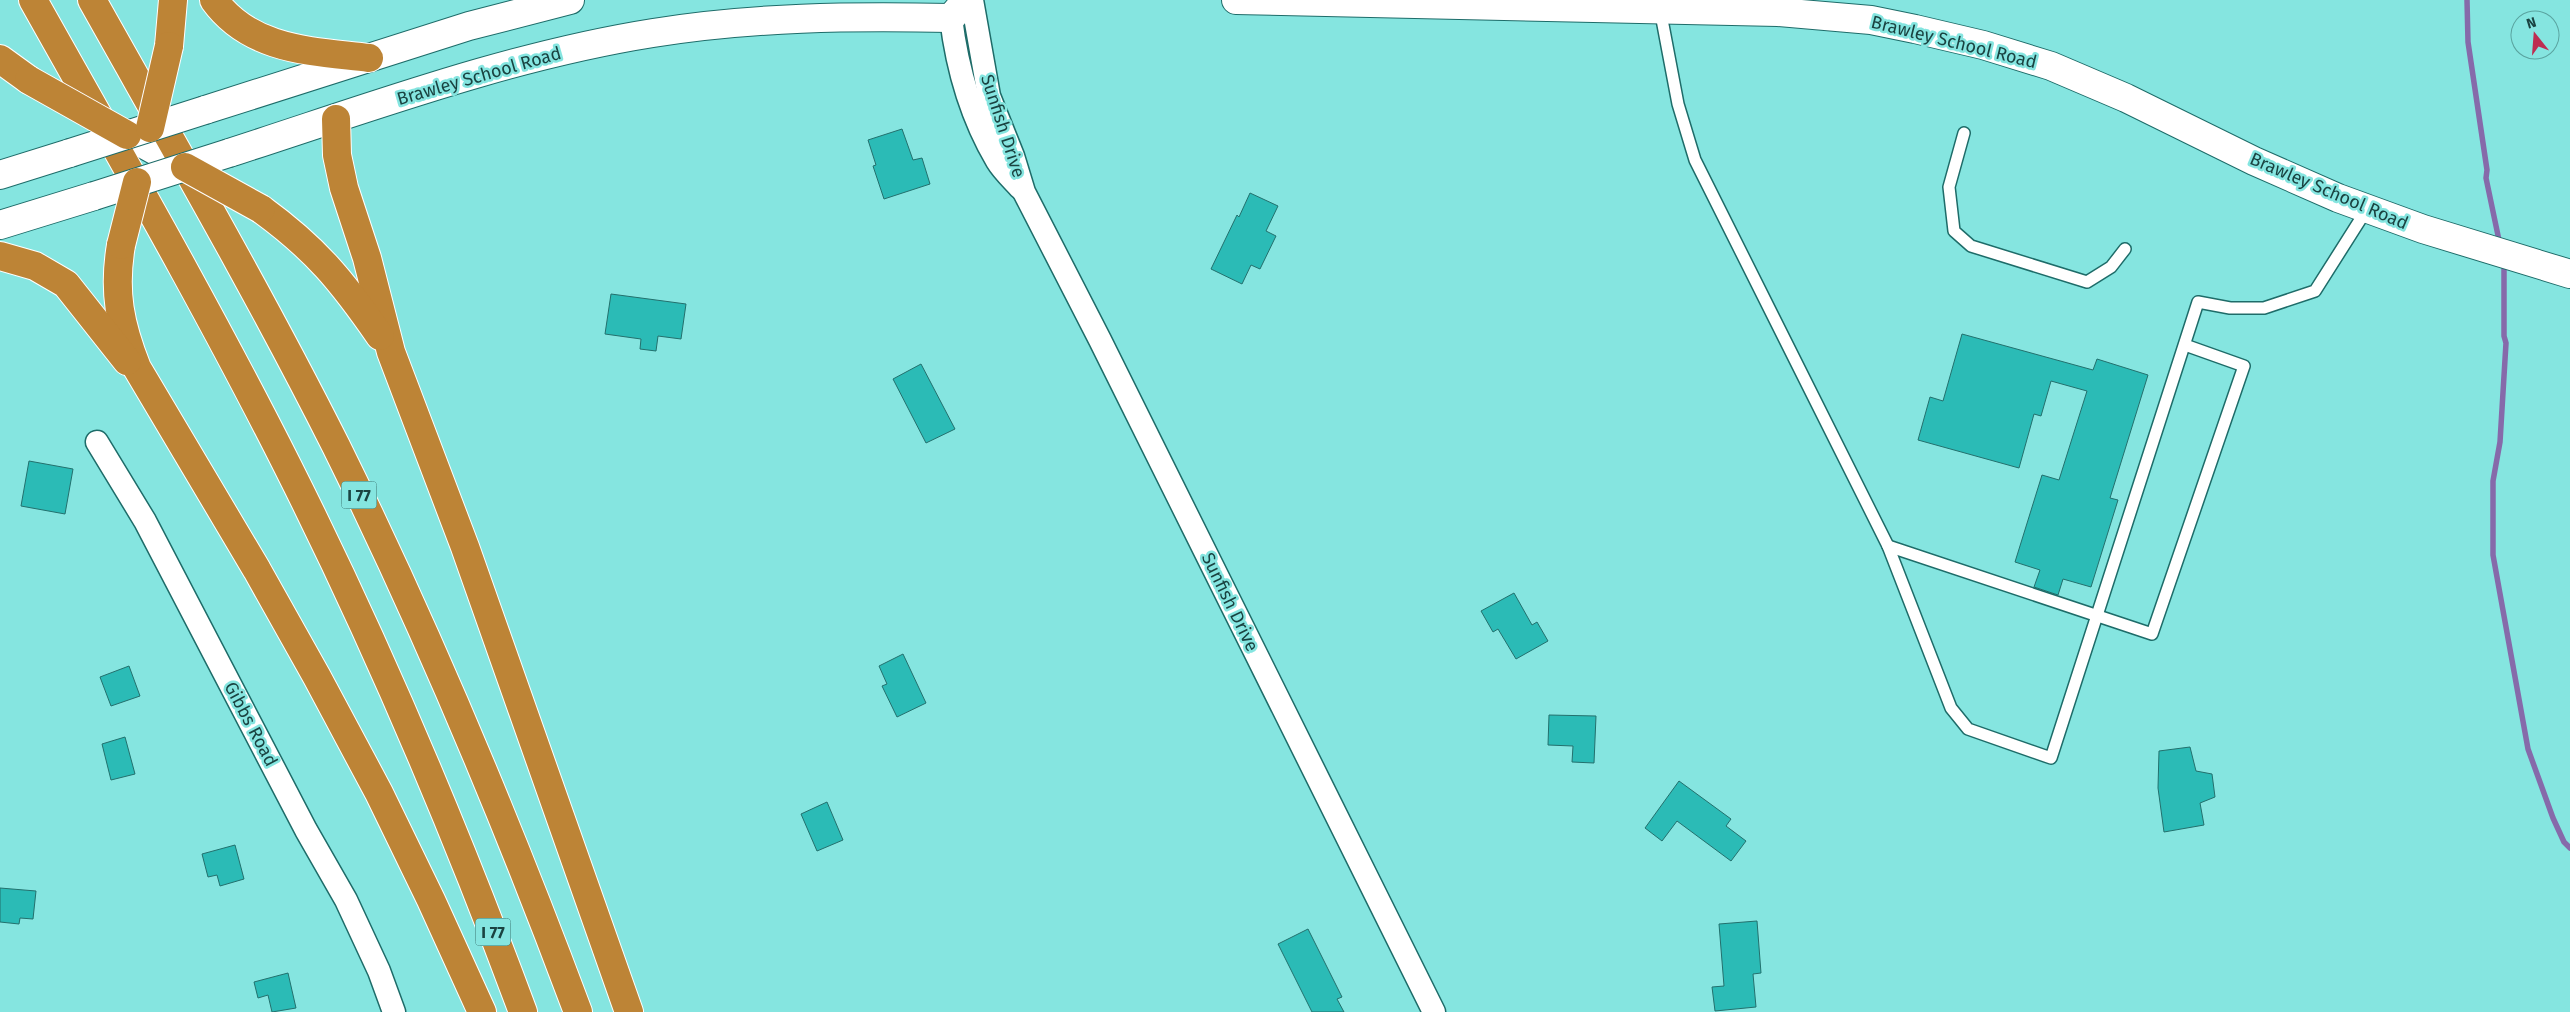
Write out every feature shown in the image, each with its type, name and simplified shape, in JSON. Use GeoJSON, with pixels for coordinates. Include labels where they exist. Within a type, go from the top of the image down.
{"type":"FeatureCollection","features":[{"type":"Feature","properties":{"kind":"highway","name":"I 77"},"geometry":{"type":"LineString","coordinates":[[33,0],[240,374],[335,563],[422,756],[522,1012]]}},
{"type":"Feature","properties":{"kind":"highway","name":"I 77"},"geometry":{"type":"LineString","coordinates":[[92,0],[286,350],[382,541],[473,744],[510,833],[578,1012]]}},
{"type":"Feature","properties":{"kind":"highway"},"geometry":{"type":"LineString","coordinates":[[0,59],[29,80],[141,136],[169,46],[173,0]]}},
{"type":"Feature","properties":{"kind":"highway"},"geometry":{"type":"LineString","coordinates":[[214,0],[236,24],[266,41],[298,50],[369,58]]}},
{"type":"Feature","properties":{"kind":"highway"},"geometry":{"type":"LineString","coordinates":[[336,119],[337,155],[344,188],[367,258],[391,352],[465,547],[630,1012]]}},
{"type":"Feature","properties":{"kind":"highway"},"geometry":{"type":"LineString","coordinates":[[185,167],[261,210],[301,239],[338,277],[391,352]]}},
{"type":"Feature","properties":{"kind":"highway"},"geometry":{"type":"LineString","coordinates":[[137,182],[122,245],[117,282],[118,304],[128,346],[149,390],[257,570],[322,686],[392,820],[482,1012]]}},
{"type":"Feature","properties":{"kind":"highway"},"geometry":{"type":"LineString","coordinates":[[0,256],[35,266],[66,284],[149,390]]}},
{"type":"Feature","properties":{"kind":"main road"},"geometry":{"type":"LineString","coordinates":[[0,175],[70,153],[141,136],[205,110],[503,16],[570,0]]}},
{"type":"Feature","properties":{"kind":"main road","name":"Brawley School Road"},"geometry":{"type":"LineString","coordinates":[[1236,0],[1660,8],[1778,12],[1872,20],[1983,45],[2051,66],[2101,87],[2254,161],[2367,209],[2422,229],[2570,274]]}},
{"type":"Feature","properties":{"kind":"main road","name":"Brawley School Road"},"geometry":{"type":"LineString","coordinates":[[0,225],[516,62],[654,33],[795,18],[959,9]]}},
{"type":"Feature","properties":{"kind":"main road"},"geometry":{"type":"LineString","coordinates":[[141,136],[185,167]]}},
{"type":"Feature","properties":{"kind":"main road"},"geometry":{"type":"LineString","coordinates":[[137,182],[141,136]]}},
{"type":"Feature","properties":{"kind":"street","name":"Sunfish Drive"},"geometry":{"type":"LineString","coordinates":[[972,0],[990,96],[1013,156],[1024,192],[1100,340],[1434,1012]]}},
{"type":"Feature","properties":{"kind":"street","name":"Sunfish Drive"},"geometry":{"type":"LineString","coordinates":[[959,9],[958,68],[974,112],[998,162],[1024,192]]}},
{"type":"Feature","properties":{"kind":"street","name":"Gibbs Road"},"geometry":{"type":"LineString","coordinates":[[98,442],[145,521],[306,830],[346,900],[379,971],[394,1012]]}},
{"type":"Feature","properties":{"kind":"lane"},"geometry":{"type":"LineString","coordinates":[[1660,8],[1678,104],[1695,160],[1888,546],[1951,708],[1968,729],[2051,758],[2198,302],[2230,308],[2264,308],[2315,291],[2367,209]]}},
{"type":"Feature","properties":{"kind":"lane"},"geometry":{"type":"LineString","coordinates":[[1964,133],[1949,187],[1954,231],[1972,246],[2087,282],[2111,267],[2125,250]]}},
{"type":"Feature","properties":{"kind":"lane"},"geometry":{"type":"LineString","coordinates":[[1888,546],[2152,634],[2244,366],[2185,345]]}},
{"type":"Feature","properties":{"kind":"building"},"geometry":{"type":"Polygon","coordinates":[[[902,129],[913,160],[922,158],[930,184],[884,199],[873,166],[876,165],[868,140],[902,129]]]}},
{"type":"Feature","properties":{"kind":"building"},"geometry":{"type":"Polygon","coordinates":[[[1250,193],[1278,206],[1266,231],[1276,236],[1260,269],[1251,265],[1242,284],[1211,269],[1237,215],[1239,217],[1250,193]]]}},
{"type":"Feature","properties":{"kind":"building"},"geometry":{"type":"Polygon","coordinates":[[[611,294],[686,304],[681,339],[658,336],[656,351],[640,349],[641,339],[605,334],[611,294]]]}},
{"type":"Feature","properties":{"kind":"building"},"geometry":{"type":"Polygon","coordinates":[[[1962,334],[2093,370],[2097,359],[2148,375],[2110,498],[2118,500],[2091,587],[2063,579],[2058,595],[2034,587],[2040,570],[2015,562],[2042,475],[2059,480],[2087,391],[2051,381],[2041,416],[2034,414],[2019,468],[1918,440],[1930,397],[1943,401],[1962,334]]]}},
{"type":"Feature","properties":{"kind":"building"},"geometry":{"type":"Polygon","coordinates":[[[921,364],[955,429],[926,443],[893,379],[921,364]]]}},
{"type":"Feature","properties":{"kind":"building"},"geometry":{"type":"Polygon","coordinates":[[[29,461],[73,469],[65,514],[21,506],[29,461]]]}},
{"type":"Feature","properties":{"kind":"building"},"geometry":{"type":"Polygon","coordinates":[[[1514,593],[1532,625],[1537,622],[1548,641],[1516,659],[1498,629],[1493,632],[1481,611],[1514,593]]]}},
{"type":"Feature","properties":{"kind":"building"},"geometry":{"type":"Polygon","coordinates":[[[903,654],[926,703],[897,717],[882,686],[887,684],[879,666],[903,654]]]}},
{"type":"Feature","properties":{"kind":"building"},"geometry":{"type":"Polygon","coordinates":[[[129,666],[140,696],[111,706],[100,677],[129,666]]]}},
{"type":"Feature","properties":{"kind":"building"},"geometry":{"type":"Polygon","coordinates":[[[1549,715],[1596,716],[1594,763],[1572,762],[1573,746],[1548,745],[1549,715]]]}},
{"type":"Feature","properties":{"kind":"building"},"geometry":{"type":"Polygon","coordinates":[[[125,737],[135,774],[111,780],[102,744],[125,737]]]}},
{"type":"Feature","properties":{"kind":"building"},"geometry":{"type":"Polygon","coordinates":[[[2190,747],[2196,771],[2212,774],[2215,797],[2200,803],[2204,825],[2164,832],[2158,788],[2159,751],[2190,747]]]}},
{"type":"Feature","properties":{"kind":"building"},"geometry":{"type":"Polygon","coordinates":[[[1679,781],[1731,819],[1726,826],[1746,841],[1731,861],[1677,821],[1662,841],[1645,828],[1679,781]]]}},
{"type":"Feature","properties":{"kind":"building"},"geometry":{"type":"Polygon","coordinates":[[[827,802],[843,840],[817,851],[801,814],[827,802]]]}},
{"type":"Feature","properties":{"kind":"building"},"geometry":{"type":"Polygon","coordinates":[[[235,845],[244,879],[220,886],[217,875],[208,877],[202,854],[235,845]]]}},
{"type":"Feature","properties":{"kind":"building"},"geometry":{"type":"Polygon","coordinates":[[[0,888],[36,891],[33,919],[20,918],[19,924],[0,922],[0,888]]]}},
{"type":"Feature","properties":{"kind":"building"},"geometry":{"type":"Polygon","coordinates":[[[1757,921],[1761,973],[1753,974],[1756,1007],[1715,1011],[1712,987],[1724,986],[1719,924],[1757,921]]]}},
{"type":"Feature","properties":{"kind":"building"},"geometry":{"type":"Polygon","coordinates":[[[1308,929],[1342,997],[1337,999],[1344,1012],[1312,1012],[1278,944],[1308,929]]]}},
{"type":"Feature","properties":{"kind":"building"},"geometry":{"type":"Polygon","coordinates":[[[288,973],[296,1008],[272,1012],[268,995],[258,998],[254,982],[288,973]]]}},
{"type":"Feature","properties":{"kind":"waterway"},"geometry":{"type":"LineString","coordinates":[[2467,0],[2468,42],[2487,170],[2486,178],[2500,245]]}},
{"type":"Feature","properties":{"kind":"waterway"},"geometry":{"type":"LineString","coordinates":[[2504,261],[2504,336],[2506,343],[2500,442],[2493,481],[2493,555],[2528,749],[2553,818],[2564,842],[2570,848]]}}]}
